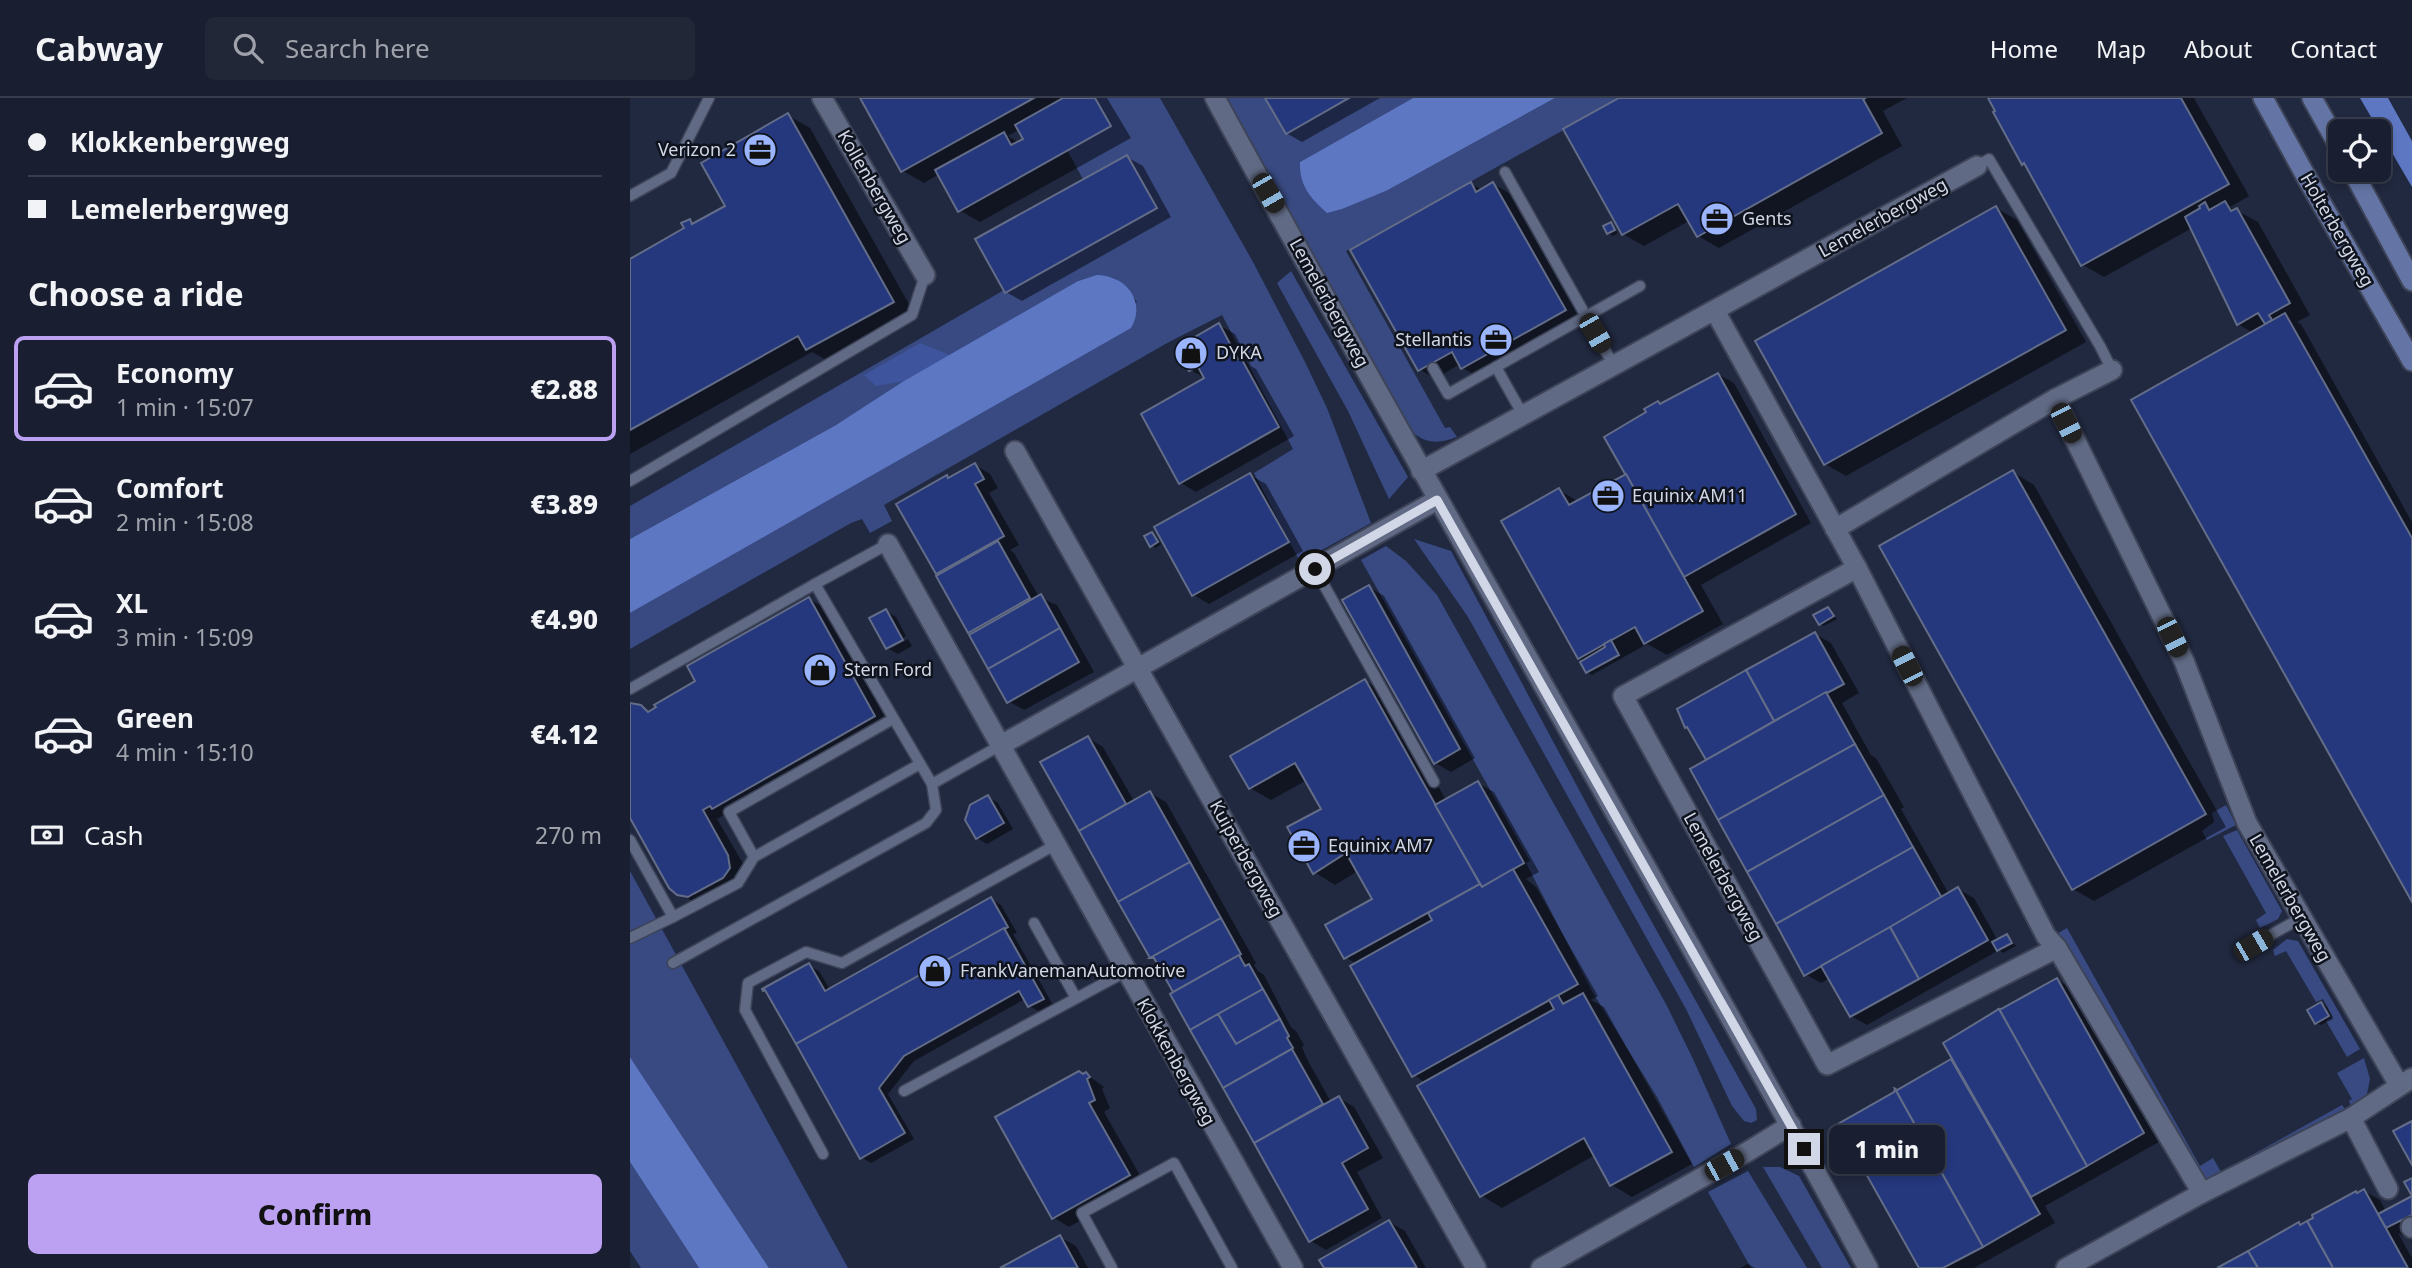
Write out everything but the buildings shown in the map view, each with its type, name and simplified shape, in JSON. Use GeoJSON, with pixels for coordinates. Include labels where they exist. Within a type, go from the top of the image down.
{"type":"FeatureCollection","features":[{"type":"Feature","properties":{"kind":"main road","name":"Holterbergweg"},"geometry":{"type":"LineString","coordinates":[[2263,98],[2412,361]]}},
{"type":"Feature","properties":{"kind":"main road"},"geometry":{"type":"LineString","coordinates":[[2312,98],[2328,127]]}},
{"type":"Feature","properties":{"kind":"main road"},"geometry":{"type":"LineString","coordinates":[[2358,182],[2412,281]]}},
{"type":"Feature","properties":{"kind":"street","name":"Kollenbergweg"},"geometry":{"type":"LineString","coordinates":[[822,98],[925,275]]}},
{"type":"Feature","properties":{"kind":"street","name":"Lemelerbergweg"},"geometry":{"type":"LineString","coordinates":[[1215,98],[1437,500],[1791,1125],[1868,1268]]}},
{"type":"Feature","properties":{"kind":"street","name":"Lemelerbergweg"},"geometry":{"type":"LineString","coordinates":[[1421,471],[1977,166]]}},
{"type":"Feature","properties":{"kind":"street"},"geometry":{"type":"LineString","coordinates":[[1715,311],[1857,568],[2046,936],[2057,948],[2202,1193]]}},
{"type":"Feature","properties":{"kind":"street"},"geometry":{"type":"LineString","coordinates":[[1835,529],[2054,399],[2112,370]]}},
{"type":"Feature","properties":{"kind":"street","name":"Lemelerbergweg"},"geometry":{"type":"LineString","coordinates":[[2054,399],[2184,661],[2246,823],[2301,918],[2405,1082],[2351,1118],[2202,1193],[2066,1268]]}},
{"type":"Feature","properties":{"kind":"street","name":"Kuiperbergweg"},"geometry":{"type":"LineString","coordinates":[[1015,451],[1476,1268]]}},
{"type":"Feature","properties":{"kind":"street"},"geometry":{"type":"LineString","coordinates":[[1001,745],[1437,500]]}},
{"type":"Feature","properties":{"kind":"street","name":"Klokkenbergweg"},"geometry":{"type":"LineString","coordinates":[[888,544],[1125,972],[1293,1268]]}},
{"type":"Feature","properties":{"kind":"street","name":"Lemelerbergweg"},"geometry":{"type":"LineString","coordinates":[[1857,568],[1623,696],[1827,1065],[2057,948]]}},
{"type":"Feature","properties":{"kind":"street"},"geometry":{"type":"LineString","coordinates":[[2351,1118],[2388,1189]]}},
{"type":"Feature","properties":{"kind":"street"},"geometry":{"type":"LineString","coordinates":[[1541,1268],[1791,1125]]}},
{"type":"Feature","properties":{"kind":"lane"},"geometry":{"type":"LineString","coordinates":[[630,196],[671,173],[709,98]]}},
{"type":"Feature","properties":{"kind":"lane"},"geometry":{"type":"LineString","coordinates":[[1977,166],[1989,159],[2112,370]]}},
{"type":"Feature","properties":{"kind":"lane"},"geometry":{"type":"LineString","coordinates":[[1505,173],[1614,366]]}},
{"type":"Feature","properties":{"kind":"lane"},"geometry":{"type":"LineString","coordinates":[[630,481],[912,314],[925,275]]}},
{"type":"Feature","properties":{"kind":"lane"},"geometry":{"type":"LineString","coordinates":[[1433,368],[1448,394],[1640,286]]}},
{"type":"Feature","properties":{"kind":"lane"},"geometry":{"type":"LineString","coordinates":[[1496,367],[1523,415]]}},
{"type":"Feature","properties":{"kind":"lane"},"geometry":{"type":"LineString","coordinates":[[630,689],[888,544]]}},
{"type":"Feature","properties":{"kind":"lane"},"geometry":{"type":"LineString","coordinates":[[1315,569],[1434,782]]}},
{"type":"Feature","properties":{"kind":"lane"},"geometry":{"type":"LineString","coordinates":[[673,962],[926,823],[936,810],[932,783],[815,584]]}},
{"type":"Feature","properties":{"kind":"lane"},"geometry":{"type":"LineString","coordinates":[[754,857],[729,812],[893,719]]}},
{"type":"Feature","properties":{"kind":"lane"},"geometry":{"type":"LineString","coordinates":[[932,783],[1001,745]]}},
{"type":"Feature","properties":{"kind":"lane"},"geometry":{"type":"LineString","coordinates":[[630,939],[738,883],[754,857],[920,764]]}},
{"type":"Feature","properties":{"kind":"lane"},"geometry":{"type":"LineString","coordinates":[[630,840],[673,917]]}},
{"type":"Feature","properties":{"kind":"lane"},"geometry":{"type":"LineString","coordinates":[[823,1154],[745,1010],[748,983],[806,952],[842,963],[1055,845]]}},
{"type":"Feature","properties":{"kind":"lane"},"geometry":{"type":"LineString","coordinates":[[2253,945],[2301,918]]}},
{"type":"Feature","properties":{"kind":"lane"},"geometry":{"type":"LineString","coordinates":[[1034,923],[1076,998]]}},
{"type":"Feature","properties":{"kind":"lane"},"geometry":{"type":"LineString","coordinates":[[904,1091],[1125,972]]}},
{"type":"Feature","properties":{"kind":"lane"},"geometry":{"type":"LineString","coordinates":[[1112,1268],[1082,1213],[1174,1163],[1232,1268]]}},
{"type":"Feature","properties":{"kind":"shaded area"},"geometry":{"type":"Polygon","coordinates":[[[1076,98],[1160,98],[1253,262],[1305,362],[1327,408],[1371,523],[1300,562],[1254,473],[1293,449],[1222,315],[1169,342],[884,505],[892,521],[870,533],[862,519],[851,523],[630,649],[630,613],[716,563],[1137,302],[1125,286],[1112,278],[1098,276],[1078,281],[836,425],[630,539],[630,506],[1110,229],[1047,113],[1076,98]]]}},
{"type":"Feature","properties":{"kind":"shaded area"},"geometry":{"type":"Polygon","coordinates":[[[1226,98],[1413,98],[1300,162],[1388,190],[1555,98],[1621,98],[1346,251],[1445,428],[1450,427],[1457,437],[1432,442],[1411,431],[1226,98]]]}},
{"type":"Feature","properties":{"kind":"shaded area"},"geometry":{"type":"Polygon","coordinates":[[[1413,98],[1555,98],[1388,190],[1327,213],[1307,190],[1301,178],[1300,162],[1413,98]]]}},
{"type":"Feature","properties":{"kind":"shaded area"},"geometry":{"type":"Polygon","coordinates":[[[2360,98],[2388,98],[2412,141],[2412,187],[2391,151],[2391,119],[2372,119],[2360,98]]]}},
{"type":"Feature","properties":{"kind":"shaded area"},"geometry":{"type":"Polygon","coordinates":[[[1291,271],[1408,477],[1389,499],[1348,411],[1277,283],[1291,271]]]}},
{"type":"Feature","properties":{"kind":"shaded area"},"geometry":{"type":"Polygon","coordinates":[[[1097,275],[1116,279],[1130,291],[1136,308],[1131,328],[630,613],[630,539],[836,425],[904,381],[1078,281],[1097,275]]]}},
{"type":"Feature","properties":{"kind":"shaded area"},"geometry":{"type":"Polygon","coordinates":[[[920,343],[950,355],[904,381],[876,386],[864,375],[920,343]]]}},
{"type":"Feature","properties":{"kind":"shaded area"},"geometry":{"type":"Polygon","coordinates":[[[1414,539],[1451,551],[1599,827],[1756,1109],[1757,1120],[1751,1123],[1744,1121],[1732,1106],[1686,1009],[1468,617],[1414,539]]]}},
{"type":"Feature","properties":{"kind":"shaded area"},"geometry":{"type":"Polygon","coordinates":[[[1386,546],[1406,561],[1437,595],[1666,1004],[1731,1144],[1694,1167],[1657,1097],[1593,993],[1526,863],[1530,861],[1361,560],[1386,546]]]}},
{"type":"Feature","properties":{"kind":"shaded area"},"geometry":{"type":"Polygon","coordinates":[[[2226,805],[2236,825],[2207,840],[2202,831],[2214,822],[2212,813],[2226,805]]]}},
{"type":"Feature","properties":{"kind":"shaded area"},"geometry":{"type":"Polygon","coordinates":[[[2237,830],[2282,911],[2278,919],[2260,928],[2256,920],[2266,913],[2223,836],[2237,830]]]}},
{"type":"Feature","properties":{"kind":"shaded area"},"geometry":{"type":"Polygon","coordinates":[[[630,871],[848,1268],[769,1268],[630,1057],[630,871]]]}},
{"type":"Feature","properties":{"kind":"shaded area"},"geometry":{"type":"Polygon","coordinates":[[[2067,928],[2200,1166],[2213,1158],[2221,1172],[2342,1105],[2345,1109],[2241,1168],[2209,1183],[2200,1180],[2068,947],[2055,935],[2067,928]]]}},
{"type":"Feature","properties":{"kind":"shaded area"},"geometry":{"type":"Polygon","coordinates":[[[2287,939],[2298,941],[2360,1049],[2347,1057],[2326,1021],[2333,1017],[2323,999],[2316,1002],[2286,951],[2275,956],[2273,950],[2287,939]]]}},
{"type":"Feature","properties":{"kind":"shaded area"},"geometry":{"type":"Polygon","coordinates":[[[630,1057],[769,1268],[699,1268],[630,1162],[630,1057]]]}},
{"type":"Feature","properties":{"kind":"shaded area"},"geometry":{"type":"Polygon","coordinates":[[[2364,1058],[2370,1079],[2367,1094],[2351,1106],[2349,1101],[2352,1099],[2337,1073],[2364,1058]]]}},
{"type":"Feature","properties":{"kind":"shaded area"},"geometry":{"type":"Polygon","coordinates":[[[630,1162],[699,1268],[641,1268],[630,1251],[630,1162]]]}},
{"type":"Feature","properties":{"kind":"shaded area"},"geometry":{"type":"Polygon","coordinates":[[[1763,1167],[1780,1167],[1799,1176],[1851,1268],[1822,1268],[1763,1167]]]}},
{"type":"Feature","properties":{"kind":"shaded area"},"geometry":{"type":"Polygon","coordinates":[[[1748,1171],[1807,1268],[1751,1268],[1708,1192],[1748,1171]]]}},
{"type":"Feature","properties":{"kind":"place","name":"Verizon 2"},"geometry":{"type":"Point","coordinates":[760,150]}},
{"type":"Feature","properties":{"kind":"place","name":"Gents"},"geometry":{"type":"Point","coordinates":[1717,219]}},
{"type":"Feature","properties":{"kind":"place","name":"Stellantis"},"geometry":{"type":"Point","coordinates":[1496,340]}},
{"type":"Feature","properties":{"kind":"place","name":"DYKA"},"geometry":{"type":"Point","coordinates":[1191,353]}},
{"type":"Feature","properties":{"kind":"place","name":"Equinix AM11"},"geometry":{"type":"Point","coordinates":[1608,496]}},
{"type":"Feature","properties":{"kind":"place","name":"Stern Ford"},"geometry":{"type":"Point","coordinates":[820,670]}},
{"type":"Feature","properties":{"kind":"place","name":"Equinix AM7"},"geometry":{"type":"Point","coordinates":[1304,846]}},
{"type":"Feature","properties":{"kind":"place","name":"FrankVanemanAutomotive"},"geometry":{"type":"Point","coordinates":[935,971]}},
{"type":"Feature","properties":{"kind":"route"},"geometry":{"type":"LineString","coordinates":[[1315,569],[1437,500],[1804,1149]]}}]}
